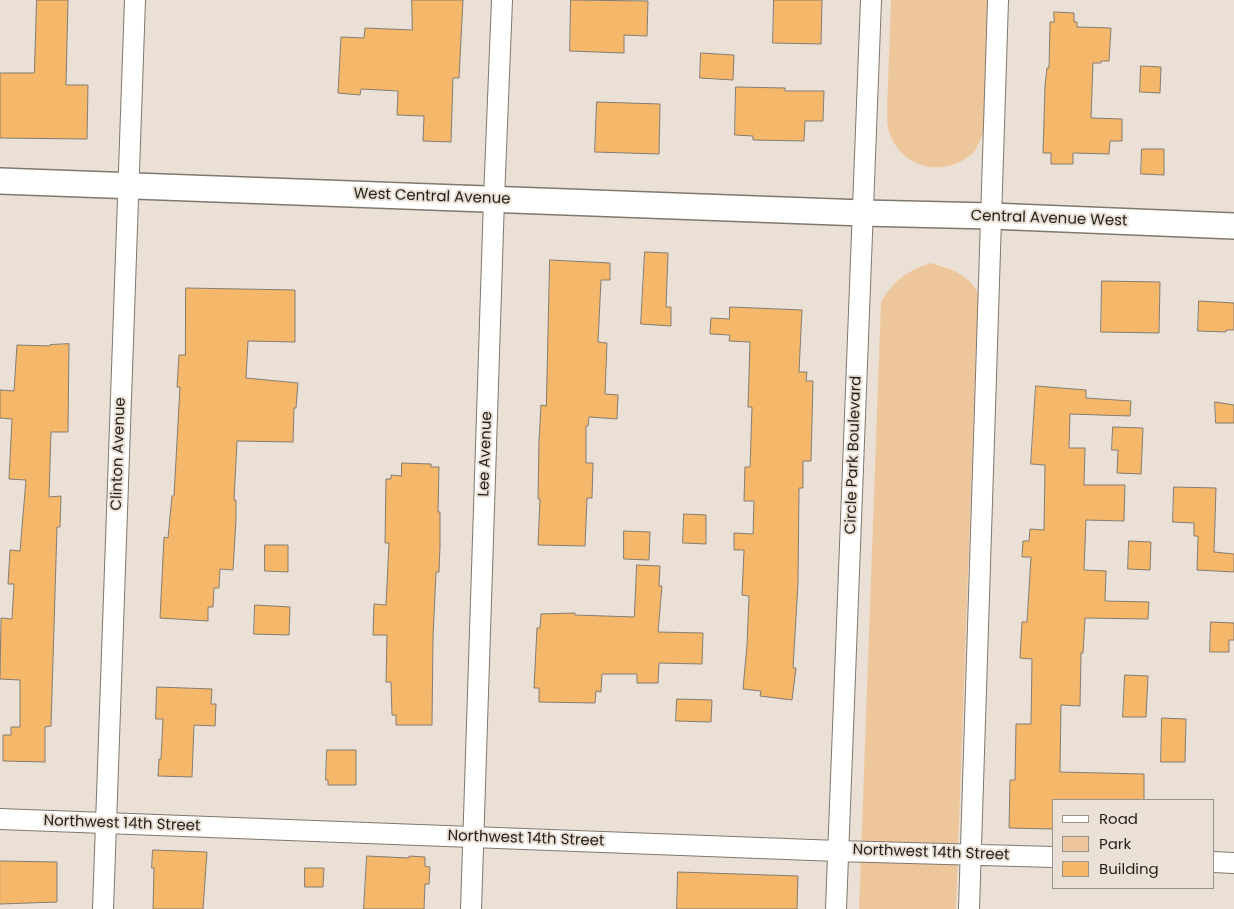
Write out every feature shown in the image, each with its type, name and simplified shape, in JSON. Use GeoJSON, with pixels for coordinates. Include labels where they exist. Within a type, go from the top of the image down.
{"type":"FeatureCollection","features":[{"type":"Feature","properties":{"kind":"street","name":"Clinton Avenue"},"geometry":{"type":"LineString","coordinates":[[104,909],[135,0]]}},
{"type":"Feature","properties":{"kind":"street","name":"Lee Avenue"},"geometry":{"type":"LineString","coordinates":[[471,909],[502,0]]}},
{"type":"Feature","properties":{"kind":"street","name":"Circle Park Boulevard"},"geometry":{"type":"LineString","coordinates":[[836,909],[871,0]]}},
{"type":"Feature","properties":{"kind":"street"},"geometry":{"type":"LineString","coordinates":[[969,909],[998,0]]}},
{"type":"Feature","properties":{"kind":"street","name":"West Central Avenue"},"geometry":{"type":"LineString","coordinates":[[0,181],[863,213]]}},
{"type":"Feature","properties":{"kind":"street","name":"Central Avenue West"},"geometry":{"type":"LineString","coordinates":[[863,213],[1234,226]]}},
{"type":"Feature","properties":{"kind":"street","name":"Northwest 14th Street"},"geometry":{"type":"LineString","coordinates":[[0,819],[838,851],[1052,857]]}},
{"type":"Feature","properties":{"kind":"street"},"geometry":{"type":"LineString","coordinates":[[1214,862],[1234,863]]}},
{"type":"Feature","properties":{"kind":"green space"},"geometry":{"type":"Polygon","coordinates":[[[891,0],[990,0],[984,131],[974,152],[964,160],[952,165],[928,167],[917,163],[898,148],[891,137],[887,110],[891,0]]]}},
{"type":"Feature","properties":{"kind":"green space"},"geometry":{"type":"Polygon","coordinates":[[[930,263],[964,276],[978,293],[956,909],[859,909],[881,302],[901,278],[930,263]]]}},
{"type":"Feature","properties":{"kind":"building"},"geometry":{"type":"Polygon","coordinates":[[[37,0],[68,0],[66,85],[88,85],[87,139],[0,138],[0,73],[34,73],[37,0]]]}},
{"type":"Feature","properties":{"kind":"building"},"geometry":{"type":"Polygon","coordinates":[[[412,0],[463,0],[459,78],[453,78],[451,142],[423,141],[424,116],[397,115],[398,91],[361,89],[360,95],[338,93],[341,37],[364,38],[365,28],[412,30],[412,0]]]}},
{"type":"Feature","properties":{"kind":"building"},"geometry":{"type":"Polygon","coordinates":[[[571,0],[648,1],[647,36],[624,35],[624,53],[570,51],[571,0]]]}},
{"type":"Feature","properties":{"kind":"building"},"geometry":{"type":"Polygon","coordinates":[[[774,0],[822,0],[821,44],[773,43],[774,0]]]}},
{"type":"Feature","properties":{"kind":"building"},"geometry":{"type":"Polygon","coordinates":[[[1054,12],[1074,13],[1074,22],[1077,22],[1077,27],[1111,28],[1109,61],[1093,63],[1091,118],[1122,119],[1122,141],[1110,141],[1109,154],[1073,153],[1073,164],[1051,164],[1051,153],[1043,153],[1045,86],[1047,68],[1049,68],[1050,22],[1054,22],[1054,12]]]}},
{"type":"Feature","properties":{"kind":"building"},"geometry":{"type":"Polygon","coordinates":[[[701,53],[734,55],[733,80],[700,78],[701,53]]]}},
{"type":"Feature","properties":{"kind":"building"},"geometry":{"type":"Polygon","coordinates":[[[1141,66],[1161,67],[1160,93],[1140,92],[1141,66]]]}},
{"type":"Feature","properties":{"kind":"building"},"geometry":{"type":"Polygon","coordinates":[[[736,87],[785,88],[785,91],[824,91],[823,121],[805,121],[804,141],[753,140],[753,136],[735,135],[736,87]]]}},
{"type":"Feature","properties":{"kind":"building"},"geometry":{"type":"Polygon","coordinates":[[[597,102],[660,104],[659,154],[595,152],[597,102]]]}},
{"type":"Feature","properties":{"kind":"building"},"geometry":{"type":"Polygon","coordinates":[[[1142,149],[1164,149],[1164,175],[1141,174],[1142,149]]]}},
{"type":"Feature","properties":{"kind":"building"},"geometry":{"type":"Polygon","coordinates":[[[645,252],[668,253],[666,307],[671,307],[671,326],[641,324],[645,252]]]}},
{"type":"Feature","properties":{"kind":"building"},"geometry":{"type":"Polygon","coordinates":[[[550,260],[610,263],[610,280],[601,280],[598,342],[607,343],[605,394],[618,395],[617,419],[589,417],[588,426],[586,426],[586,463],[593,463],[592,498],[587,498],[585,546],[538,545],[540,499],[538,499],[539,441],[541,405],[546,406],[550,260]]]}},
{"type":"Feature","properties":{"kind":"building"},"geometry":{"type":"Polygon","coordinates":[[[1102,281],[1160,282],[1159,333],[1101,332],[1102,281]]]}},
{"type":"Feature","properties":{"kind":"building"},"geometry":{"type":"Polygon","coordinates":[[[186,288],[295,290],[295,342],[248,341],[246,378],[298,383],[296,408],[294,408],[293,442],[237,441],[233,570],[220,569],[219,588],[214,588],[213,607],[208,607],[208,621],[160,618],[164,537],[168,538],[172,496],[174,496],[180,387],[177,387],[179,355],[185,355],[186,288]]]}},
{"type":"Feature","properties":{"kind":"building"},"geometry":{"type":"Polygon","coordinates":[[[1199,301],[1234,303],[1234,330],[1226,330],[1226,332],[1198,331],[1199,301]]]}},
{"type":"Feature","properties":{"kind":"building"},"geometry":{"type":"Polygon","coordinates":[[[730,307],[802,310],[799,372],[807,372],[806,381],[813,381],[811,461],[803,461],[803,488],[799,488],[798,583],[793,668],[796,668],[792,700],[760,696],[761,691],[743,689],[749,596],[742,595],[744,550],[734,550],[734,533],[753,534],[754,501],[744,501],[745,467],[750,467],[752,407],[748,407],[750,342],[729,341],[730,335],[710,334],[711,318],[729,319],[730,307]]]}},
{"type":"Feature","properties":{"kind":"building"},"geometry":{"type":"Polygon","coordinates":[[[69,344],[68,432],[51,432],[49,497],[61,496],[60,527],[57,527],[51,726],[45,727],[45,762],[3,761],[3,735],[11,735],[11,727],[20,727],[20,680],[0,679],[1,618],[12,619],[14,584],[8,584],[10,550],[20,551],[26,480],[9,479],[12,419],[0,418],[0,390],[14,391],[17,345],[50,346],[69,344]]]}},
{"type":"Feature","properties":{"kind":"building"},"geometry":{"type":"Polygon","coordinates":[[[1036,386],[1086,390],[1086,398],[1131,401],[1130,416],[1070,414],[1069,448],[1085,448],[1084,485],[1125,485],[1124,521],[1086,520],[1084,570],[1106,571],[1105,601],[1149,602],[1148,619],[1085,618],[1083,653],[1081,653],[1080,706],[1061,705],[1060,772],[1144,774],[1144,799],[1052,799],[1052,829],[1009,828],[1010,780],[1015,780],[1016,724],[1031,724],[1032,659],[1020,658],[1022,622],[1027,622],[1031,557],[1022,557],[1023,541],[1029,541],[1030,529],[1044,530],[1045,465],[1031,464],[1036,386]]]}},
{"type":"Feature","properties":{"kind":"building"},"geometry":{"type":"Polygon","coordinates":[[[1215,402],[1234,405],[1234,423],[1216,423],[1215,402]]]}},
{"type":"Feature","properties":{"kind":"building"},"geometry":{"type":"Polygon","coordinates":[[[1113,427],[1143,428],[1141,474],[1117,473],[1118,450],[1112,450],[1113,427]]]}},
{"type":"Feature","properties":{"kind":"building"},"geometry":{"type":"Polygon","coordinates":[[[402,463],[431,464],[431,467],[439,467],[438,512],[440,512],[440,546],[439,572],[436,572],[433,637],[432,725],[396,725],[396,715],[392,715],[391,682],[386,682],[387,635],[373,635],[374,604],[386,605],[389,543],[385,543],[386,479],[391,479],[391,475],[401,476],[402,463]]]}},
{"type":"Feature","properties":{"kind":"building"},"geometry":{"type":"Polygon","coordinates":[[[1174,487],[1216,488],[1214,552],[1234,554],[1234,572],[1197,570],[1198,536],[1194,536],[1194,523],[1173,522],[1174,487]]]}},
{"type":"Feature","properties":{"kind":"building"},"geometry":{"type":"Polygon","coordinates":[[[684,514],[706,515],[706,544],[683,543],[684,514]]]}},
{"type":"Feature","properties":{"kind":"building"},"geometry":{"type":"Polygon","coordinates":[[[624,531],[650,532],[649,560],[624,559],[624,531]]]}},
{"type":"Feature","properties":{"kind":"building"},"geometry":{"type":"Polygon","coordinates":[[[1129,541],[1151,542],[1150,570],[1128,569],[1129,541]]]}},
{"type":"Feature","properties":{"kind":"building"},"geometry":{"type":"Polygon","coordinates":[[[265,545],[288,545],[288,572],[265,571],[265,545]]]}},
{"type":"Feature","properties":{"kind":"building"},"geometry":{"type":"Polygon","coordinates":[[[637,565],[660,566],[659,586],[662,586],[658,632],[703,633],[702,664],[659,663],[658,683],[637,683],[637,674],[602,674],[601,692],[596,691],[595,703],[539,702],[539,688],[534,688],[537,628],[540,628],[541,614],[575,613],[575,615],[634,617],[637,565]]]}},
{"type":"Feature","properties":{"kind":"building"},"geometry":{"type":"Polygon","coordinates":[[[255,605],[290,607],[289,635],[254,634],[255,605]]]}},
{"type":"Feature","properties":{"kind":"building"},"geometry":{"type":"Polygon","coordinates":[[[1211,622],[1234,623],[1234,640],[1229,640],[1229,652],[1210,652],[1211,622]]]}},
{"type":"Feature","properties":{"kind":"building"},"geometry":{"type":"Polygon","coordinates":[[[1125,675],[1148,676],[1146,717],[1123,717],[1125,675]]]}},
{"type":"Feature","properties":{"kind":"building"},"geometry":{"type":"Polygon","coordinates":[[[157,687],[212,689],[211,704],[216,704],[215,726],[194,725],[192,777],[158,776],[159,759],[161,759],[163,719],[156,719],[157,687]]]}},
{"type":"Feature","properties":{"kind":"building"},"geometry":{"type":"Polygon","coordinates":[[[677,699],[712,700],[711,722],[676,721],[677,699]]]}},
{"type":"Feature","properties":{"kind":"building"},"geometry":{"type":"Polygon","coordinates":[[[1162,718],[1186,719],[1185,762],[1161,762],[1162,718]]]}},
{"type":"Feature","properties":{"kind":"building"},"geometry":{"type":"Polygon","coordinates":[[[327,750],[356,750],[356,785],[328,785],[328,780],[326,780],[327,750]]]}},
{"type":"Feature","properties":{"kind":"building"},"geometry":{"type":"Polygon","coordinates":[[[153,850],[207,852],[203,909],[153,909],[153,850]]]}},
{"type":"Feature","properties":{"kind":"building"},"geometry":{"type":"Polygon","coordinates":[[[367,856],[425,857],[425,866],[430,867],[429,884],[425,884],[424,909],[364,909],[367,856]]]}},
{"type":"Feature","properties":{"kind":"building"},"geometry":{"type":"Polygon","coordinates":[[[0,861],[57,862],[57,902],[0,904],[0,861]]]}},
{"type":"Feature","properties":{"kind":"building"},"geometry":{"type":"Polygon","coordinates":[[[305,868],[324,868],[323,887],[305,887],[305,868]]]}},
{"type":"Feature","properties":{"kind":"building"},"geometry":{"type":"Polygon","coordinates":[[[678,872],[798,876],[797,909],[677,909],[678,872]]]}}]}
